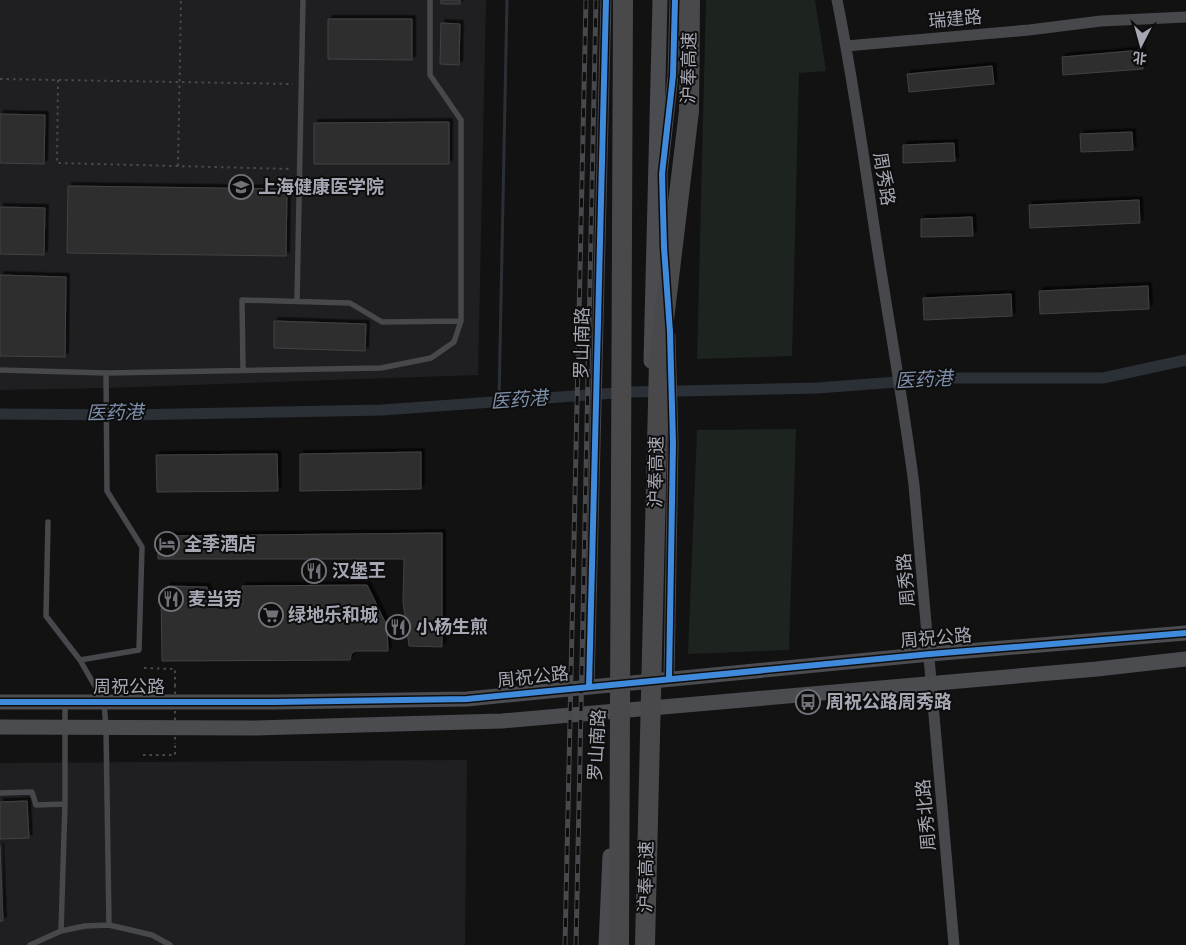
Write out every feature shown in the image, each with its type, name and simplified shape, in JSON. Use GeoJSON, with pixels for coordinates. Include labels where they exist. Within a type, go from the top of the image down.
{"type":"FeatureCollection","features":[{"type":"Feature","properties":{"kind":"highway","name":"沪奉高速"},"geometry":{"type":"LineString","coordinates":[[619,945],[623,0]]}},
{"type":"Feature","properties":{"kind":"highway","name":"沪奉高速"},"geometry":{"type":"LineString","coordinates":[[645,945],[659,361],[689,112],[690,0]]}},
{"type":"Feature","properties":{"kind":"street","name":"罗山南路"},"geometry":{"type":"LineString","coordinates":[[589,687],[606,0]]}},
{"type":"Feature","properties":{"kind":"street","name":"罗山南路"},"geometry":{"type":"LineString","coordinates":[[606,945],[618,710],[623,364],[633,0]]}},
{"type":"Feature","properties":{"kind":"street"},"geometry":{"type":"LineString","coordinates":[[650,945],[645,682],[649,429],[660,0]]}},
{"type":"Feature","properties":{"kind":"street"},"geometry":{"type":"LineString","coordinates":[[669,679],[673,428],[662,174],[673,76],[675,0]]}},
{"type":"Feature","properties":{"kind":"street","name":"周秀路"},"geometry":{"type":"LineString","coordinates":[[838,0],[905,414],[914,485],[932,683]]}},
{"type":"Feature","properties":{"kind":"street","name":"瑞建路"},"geometry":{"type":"LineString","coordinates":[[846,46],[1029,30],[1101,21],[1181,18]]}},
{"type":"Feature","properties":{"kind":"street","name":"周祝公路"},"geometry":{"type":"LineString","coordinates":[[0,702],[467,699],[930,654],[1186,633]]}},
{"type":"Feature","properties":{"kind":"street"},"geometry":{"type":"LineString","coordinates":[[0,727],[255,728],[502,721],[1098,669],[1186,659]]}},
{"type":"Feature","properties":{"kind":"street","name":"周秀北路"},"geometry":{"type":"LineString","coordinates":[[932,683],[954,945]]}},
{"type":"Feature","properties":{"kind":"lane"},"geometry":{"type":"LineString","coordinates":[[297,302],[303,0]]}},
{"type":"Feature","properties":{"kind":"lane"},"geometry":{"type":"LineString","coordinates":[[0,370],[106,373],[381,368],[431,358],[454,342],[461,320],[461,120],[430,75],[430,0]]}},
{"type":"Feature","properties":{"kind":"lane"},"geometry":{"type":"LineString","coordinates":[[243,370],[242,300],[350,303],[382,322],[461,320]]}},
{"type":"Feature","properties":{"kind":"lane"},"geometry":{"type":"LineString","coordinates":[[80,660],[139,650],[142,547],[107,491],[106,373]]}},
{"type":"Feature","properties":{"kind":"lane"},"geometry":{"type":"LineString","coordinates":[[48,522],[46,616],[80,660],[104,702],[109,925]]}},
{"type":"Feature","properties":{"kind":"lane"},"geometry":{"type":"LineString","coordinates":[[61,931],[65,702]]}},
{"type":"Feature","properties":{"kind":"lane"},"geometry":{"type":"LineString","coordinates":[[0,793],[32,792],[36,805],[64,804]]}},
{"type":"Feature","properties":{"kind":"lane"},"geometry":{"type":"LineString","coordinates":[[30,945],[61,931],[85,926],[109,925],[152,935],[170,945]]}},
{"type":"Feature","properties":{"kind":"path"},"geometry":{"type":"LineString","coordinates":[[178,166],[181,0]]}},
{"type":"Feature","properties":{"kind":"path"},"geometry":{"type":"LineString","coordinates":[[0,79],[301,84]]}},
{"type":"Feature","properties":{"kind":"path"},"geometry":{"type":"LineString","coordinates":[[58,80],[57,163],[299,169]]}},
{"type":"Feature","properties":{"kind":"path"},"geometry":{"type":"LineString","coordinates":[[143,755],[175,756],[175,669],[144,668]]}},
{"type":"Feature","properties":{"kind":"shaded area","name":"上海健康医学院"},"geometry":{"type":"Polygon","coordinates":[[[0,0],[486,0],[478,375],[0,390],[0,0]]]}},
{"type":"Feature","properties":{"kind":"shaded area"},"geometry":{"type":"Polygon","coordinates":[[[706,0],[815,0],[826,71],[799,73],[792,356],[697,359],[706,0]]]}},
{"type":"Feature","properties":{"kind":"shaded area"},"geometry":{"type":"Polygon","coordinates":[[[796,429],[789,650],[688,654],[697,430],[796,429]]]}},
{"type":"Feature","properties":{"kind":"shaded area"},"geometry":{"type":"Polygon","coordinates":[[[467,760],[465,945],[0,945],[0,763],[467,760]]]}},
{"type":"Feature","properties":{"kind":"building"},"geometry":{"type":"Polygon","coordinates":[[[441,0],[460,0],[460,4],[441,4],[441,0]]]}},
{"type":"Feature","properties":{"kind":"building"},"geometry":{"type":"Polygon","coordinates":[[[328,19],[412,19],[412,60],[328,59],[328,19]]]}},
{"type":"Feature","properties":{"kind":"building"},"geometry":{"type":"Polygon","coordinates":[[[441,23],[460,24],[459,65],[440,64],[441,23]]]}},
{"type":"Feature","properties":{"kind":"building"},"geometry":{"type":"Polygon","coordinates":[[[1142,50],[1143,69],[1063,75],[1062,57],[1142,50]]]}},
{"type":"Feature","properties":{"kind":"building"},"geometry":{"type":"Polygon","coordinates":[[[992,66],[994,84],[909,92],[907,74],[992,66]]]}},
{"type":"Feature","properties":{"kind":"building"},"geometry":{"type":"Polygon","coordinates":[[[0,114],[45,115],[44,164],[0,163],[0,114]]]}},
{"type":"Feature","properties":{"kind":"building"},"geometry":{"type":"Polygon","coordinates":[[[449,122],[449,164],[314,164],[314,123],[449,122]]]}},
{"type":"Feature","properties":{"kind":"building"},"geometry":{"type":"Polygon","coordinates":[[[1132,132],[1133,150],[1081,152],[1080,134],[1132,132]]]}},
{"type":"Feature","properties":{"kind":"building"},"geometry":{"type":"Polygon","coordinates":[[[954,143],[955,161],[903,163],[903,145],[954,143]]]}},
{"type":"Feature","properties":{"kind":"building"},"geometry":{"type":"Polygon","coordinates":[[[68,186],[287,189],[286,256],[67,253],[68,186]]]}},
{"type":"Feature","properties":{"kind":"building"},"geometry":{"type":"Polygon","coordinates":[[[1139,200],[1140,223],[1030,228],[1029,205],[1139,200]]]}},
{"type":"Feature","properties":{"kind":"building"},"geometry":{"type":"Polygon","coordinates":[[[0,207],[45,208],[44,255],[0,254],[0,207]]]}},
{"type":"Feature","properties":{"kind":"building"},"geometry":{"type":"Polygon","coordinates":[[[972,217],[973,236],[921,237],[921,219],[972,217]]]}},
{"type":"Feature","properties":{"kind":"building"},"geometry":{"type":"Polygon","coordinates":[[[0,275],[66,277],[65,357],[0,356],[0,275]]]}},
{"type":"Feature","properties":{"kind":"building"},"geometry":{"type":"Polygon","coordinates":[[[1148,286],[1149,309],[1040,314],[1039,291],[1148,286]]]}},
{"type":"Feature","properties":{"kind":"building"},"geometry":{"type":"Polygon","coordinates":[[[1011,294],[1012,316],[924,320],[923,298],[1011,294]]]}},
{"type":"Feature","properties":{"kind":"building"},"geometry":{"type":"Polygon","coordinates":[[[274,321],[366,324],[365,351],[274,348],[274,321]]]}},
{"type":"Feature","properties":{"kind":"building"},"geometry":{"type":"Polygon","coordinates":[[[421,452],[421,489],[300,491],[300,454],[421,452]]]}},
{"type":"Feature","properties":{"kind":"building"},"geometry":{"type":"Polygon","coordinates":[[[277,454],[278,491],[157,492],[156,455],[277,454]]]}},
{"type":"Feature","properties":{"kind":"building","name":"绿地乐和城"},"geometry":{"type":"Polygon","coordinates":[[[442,533],[442,647],[409,646],[403,602],[404,559],[158,559],[158,536],[442,533]]]}},
{"type":"Feature","properties":{"kind":"building","name":"绿地乐和城"},"geometry":{"type":"Polygon","coordinates":[[[367,585],[387,626],[388,651],[355,651],[351,654],[350,660],[162,661],[161,593],[168,586],[207,587],[212,604],[243,604],[242,586],[367,585]]]}},
{"type":"Feature","properties":{"kind":"building"},"geometry":{"type":"Polygon","coordinates":[[[27,801],[29,838],[0,839],[0,802],[27,801]]]}},
{"type":"Feature","properties":{"kind":"building"},"geometry":{"type":"Polygon","coordinates":[[[0,846],[3,921],[0,921],[0,846]]]}},
{"type":"Feature","properties":{"kind":"waterway"},"geometry":{"type":"LineString","coordinates":[[499,401],[507,0]]}},
{"type":"Feature","properties":{"kind":"waterway","name":"医药港"},"geometry":{"type":"LineString","coordinates":[[0,414],[128,415],[382,410],[629,392],[817,388],[950,378],[1103,378],[1186,360]]}},
{"type":"Feature","properties":{"kind":"railway"},"geometry":{"type":"LineString","coordinates":[[565,945],[586,0]]}},
{"type":"Feature","properties":{"kind":"railway"},"geometry":{"type":"LineString","coordinates":[[576,945],[596,0]]}},
{"type":"Feature","properties":{"kind":"cycle path"},"geometry":{"type":"LineString","coordinates":[[589,687],[606,0]]}},
{"type":"Feature","properties":{"kind":"cycle path"},"geometry":{"type":"LineString","coordinates":[[669,679],[673,443],[670,332],[664,247],[662,174],[673,76],[675,0]]}},
{"type":"Feature","properties":{"kind":"cycle path"},"geometry":{"type":"LineString","coordinates":[[0,702],[275,702],[467,699],[930,654],[1186,633]]}},
{"type":"Feature","properties":{"kind":"place","name":"上海健康医学院"},"geometry":{"type":"Point","coordinates":[241,187]}},
{"type":"Feature","properties":{"kind":"place","name":"全季酒店"},"geometry":{"type":"Point","coordinates":[167,544]}},
{"type":"Feature","properties":{"kind":"place","name":"汉堡王"},"geometry":{"type":"Point","coordinates":[314,571]}},
{"type":"Feature","properties":{"kind":"place","name":"麦当劳"},"geometry":{"type":"Point","coordinates":[171,599]}},
{"type":"Feature","properties":{"kind":"place","name":"绿地乐和城"},"geometry":{"type":"Point","coordinates":[271,615]}},
{"type":"Feature","properties":{"kind":"place","name":"小杨生煎"},"geometry":{"type":"Point","coordinates":[398,627]}},
{"type":"Feature","properties":{"kind":"place","name":"周祝公路周秀路"},"geometry":{"type":"Point","coordinates":[808,702]}}]}
